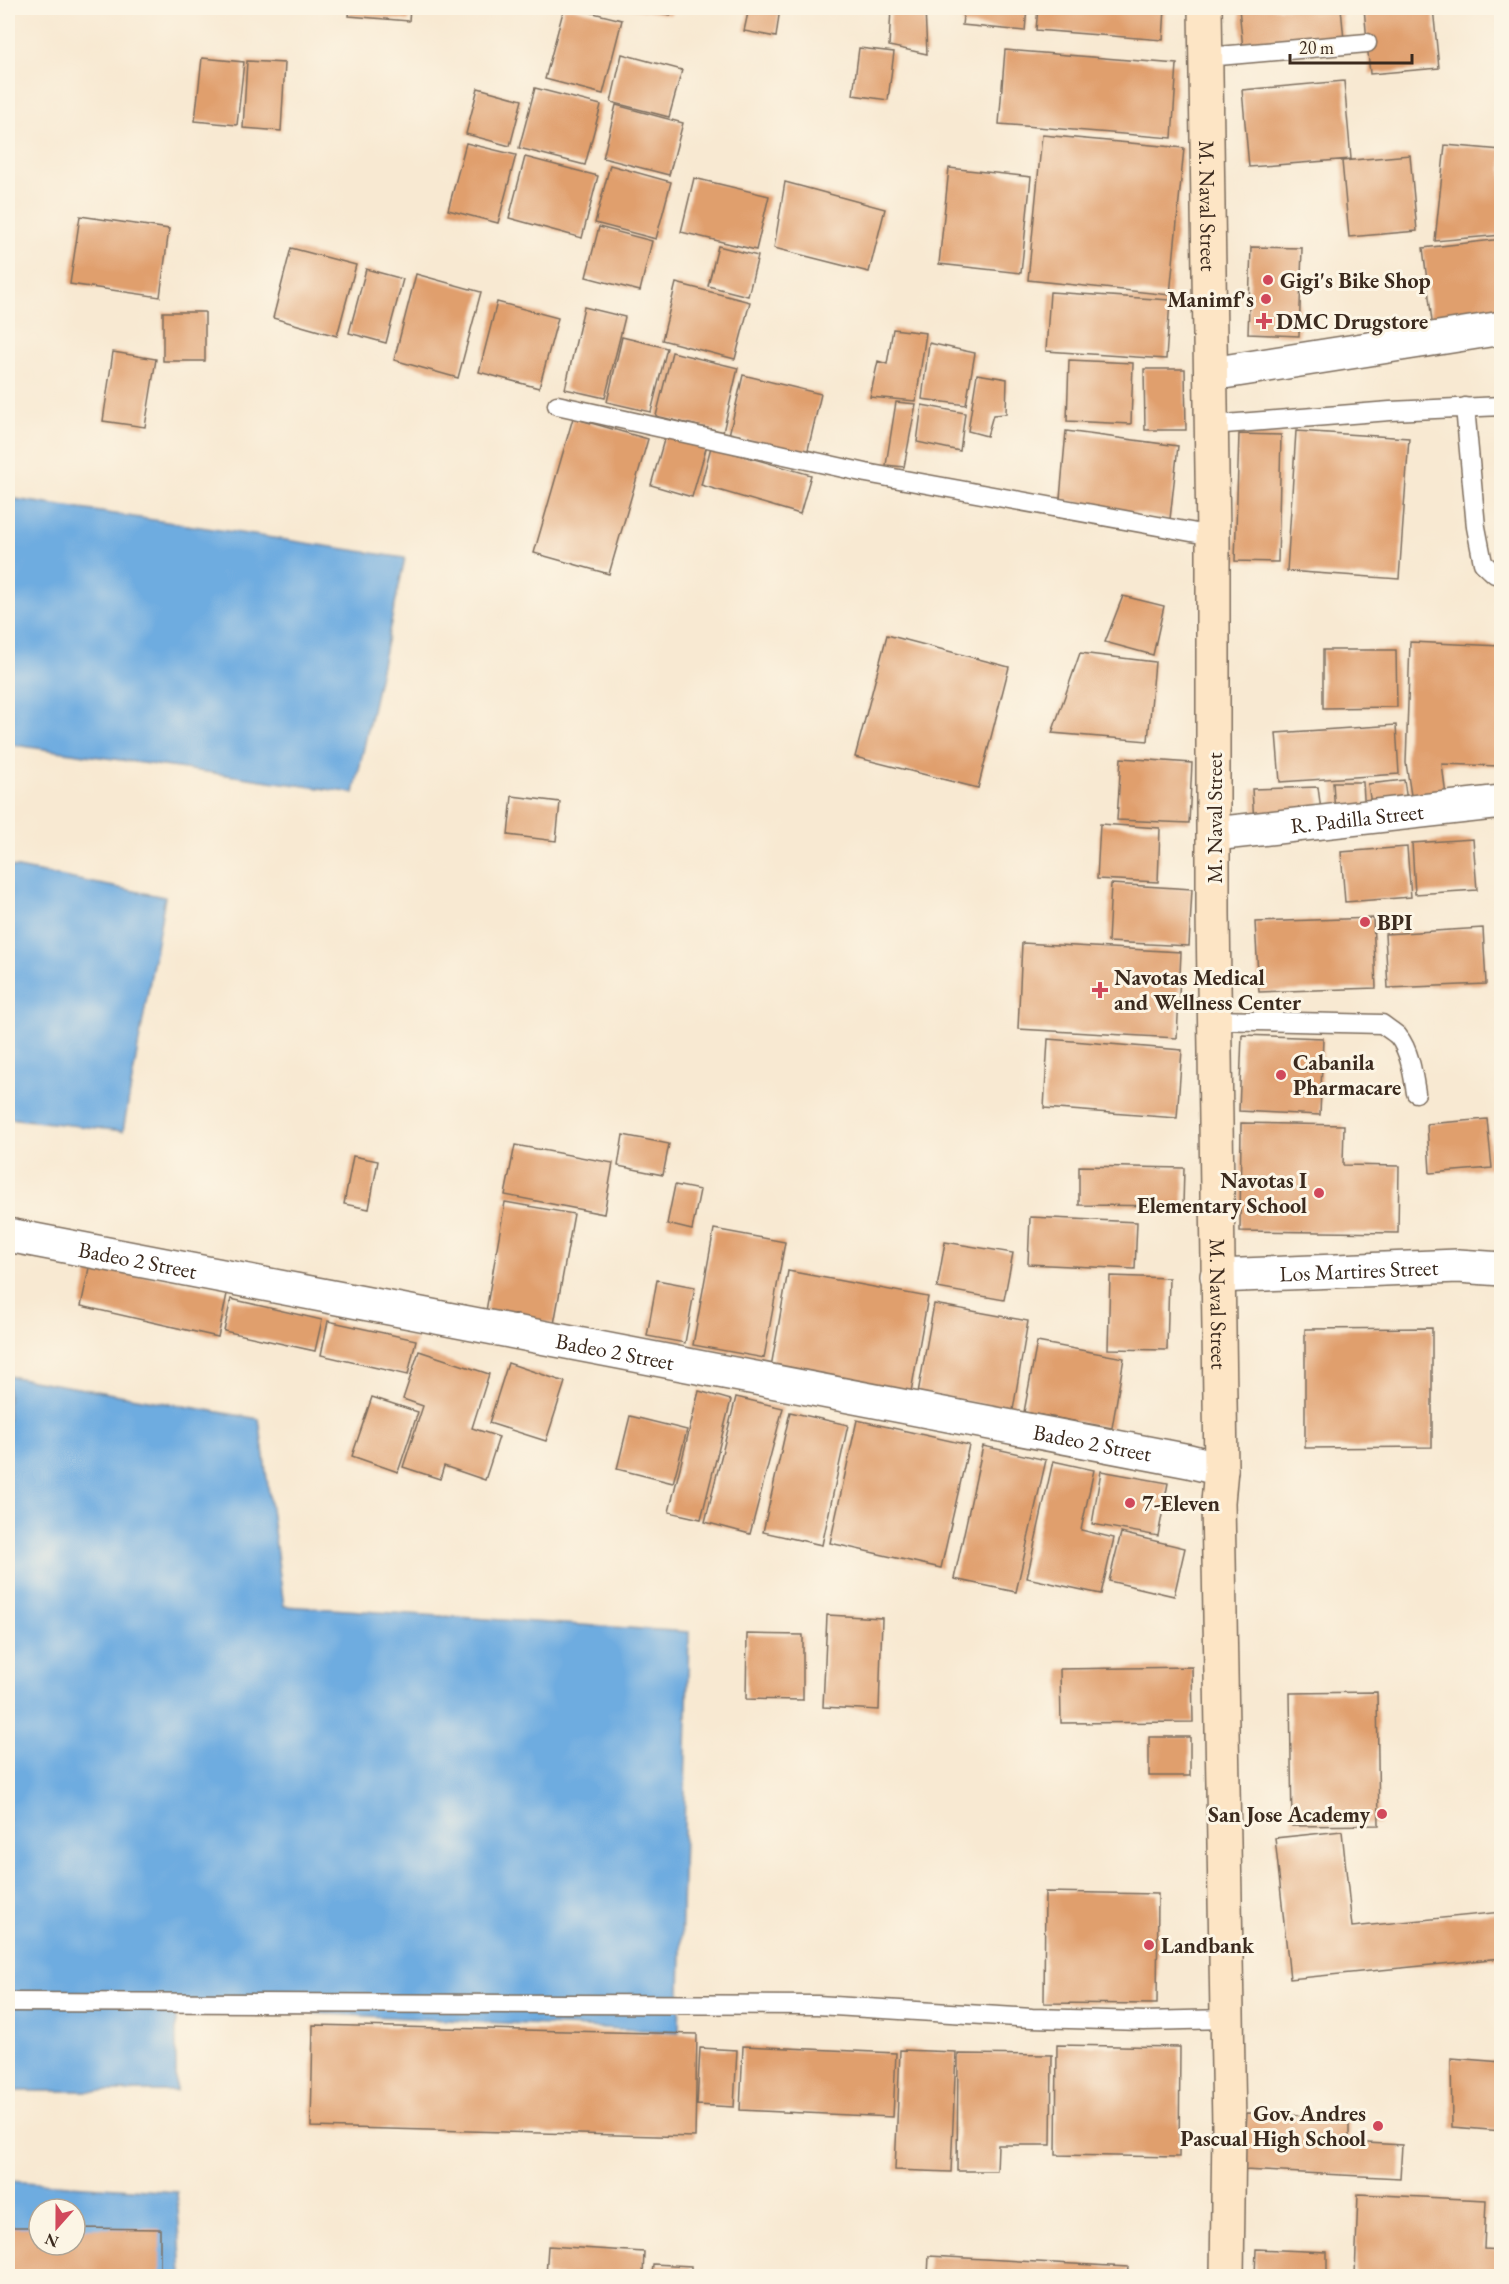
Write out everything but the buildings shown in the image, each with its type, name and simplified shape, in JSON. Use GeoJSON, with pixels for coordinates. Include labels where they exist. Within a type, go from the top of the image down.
{"type":"FeatureCollection","features":[{"type":"Feature","properties":{"kind":"main road","name":"M. Naval Street"},"geometry":{"type":"LineString","coordinates":[[1205,8],[1214,536],[1214,1020],[1221,1469],[1218,1502],[1229,2170],[1227,2277]]}},
{"type":"Feature","properties":{"kind":"street"},"geometry":{"type":"LineString","coordinates":[[1211,374],[1502,328]]}},
{"type":"Feature","properties":{"kind":"street","name":"R. Padilla Street"},"geometry":{"type":"LineString","coordinates":[[1214,834],[1502,802]]}},
{"type":"Feature","properties":{"kind":"street","name":"Badeo 2 Street"},"geometry":{"type":"LineString","coordinates":[[8,1235],[1221,1469]]}},
{"type":"Feature","properties":{"kind":"street","name":"Los Martires Street"},"geometry":{"type":"LineString","coordinates":[[1217,1276],[1458,1266],[1502,1269]]}},
{"type":"Feature","properties":{"kind":"lane"},"geometry":{"type":"LineString","coordinates":[[1207,57],[1367,44]]}},
{"type":"Feature","properties":{"kind":"lane"},"geometry":{"type":"LineString","coordinates":[[556,405],[866,473],[1214,536]]}},
{"type":"Feature","properties":{"kind":"lane"},"geometry":{"type":"LineString","coordinates":[[1212,425],[1390,411],[1502,406]]}},
{"type":"Feature","properties":{"kind":"lane"},"geometry":{"type":"LineString","coordinates":[[1466,407],[1476,527],[1483,562],[1495,574],[1502,575]]}},
{"type":"Feature","properties":{"kind":"lane"},"geometry":{"type":"LineString","coordinates":[[1214,1020],[1382,1024],[1398,1037],[1402,1045],[1413,1072],[1416,1093]]}},
{"type":"Feature","properties":{"kind":"lane"},"geometry":{"type":"LineString","coordinates":[[8,2002],[817,2005],[1032,2018],[1144,2021],[1227,2019]]}},
{"type":"Feature","properties":{"kind":"water"},"geometry":{"type":"Polygon","coordinates":[[[8,498],[405,558],[354,793],[8,744],[8,498]]]}},
{"type":"Feature","properties":{"kind":"water"},"geometry":{"type":"Polygon","coordinates":[[[8,866],[165,897],[123,1131],[8,1118],[8,866]]]}},
{"type":"Feature","properties":{"kind":"water"},"geometry":{"type":"Polygon","coordinates":[[[8,1376],[259,1419],[284,1606],[689,1632],[679,2032],[176,2006],[176,2091],[8,2091],[8,1376]]]}},
{"type":"Feature","properties":{"kind":"water"},"geometry":{"type":"Polygon","coordinates":[[[8,2181],[177,2192],[182,2276],[8,2276],[8,2181]]]}},
{"type":"Feature","properties":{"kind":"place","name":"Gigi's Bike Shop"},"geometry":{"type":"Point","coordinates":[1268,280]}},
{"type":"Feature","properties":{"kind":"place","name":"Manimf's"},"geometry":{"type":"Point","coordinates":[1266,299]}},
{"type":"Feature","properties":{"kind":"place","name":"DMC Drugstore"},"geometry":{"type":"Point","coordinates":[1264,321]}},
{"type":"Feature","properties":{"kind":"place","name":"BPI"},"geometry":{"type":"Point","coordinates":[1365,922]}},
{"type":"Feature","properties":{"kind":"place","name":"Navotas Medical and Wellness Center"},"geometry":{"type":"Point","coordinates":[1100,990]}},
{"type":"Feature","properties":{"kind":"place","name":"Cabanila Pharmacare"},"geometry":{"type":"Point","coordinates":[1281,1075]}},
{"type":"Feature","properties":{"kind":"place","name":"Navotas I Elementary School"},"geometry":{"type":"Point","coordinates":[1319,1193]}},
{"type":"Feature","properties":{"kind":"place","name":"7-Eleven"},"geometry":{"type":"Point","coordinates":[1130,1503]}},
{"type":"Feature","properties":{"kind":"place","name":"San Jose Academy"},"geometry":{"type":"Point","coordinates":[1382,1814]}},
{"type":"Feature","properties":{"kind":"place","name":"Landbank"},"geometry":{"type":"Point","coordinates":[1149,1945]}},
{"type":"Feature","properties":{"kind":"place","name":"Gov. Andres Pascual High School"},"geometry":{"type":"Point","coordinates":[1378,2126]}}]}
